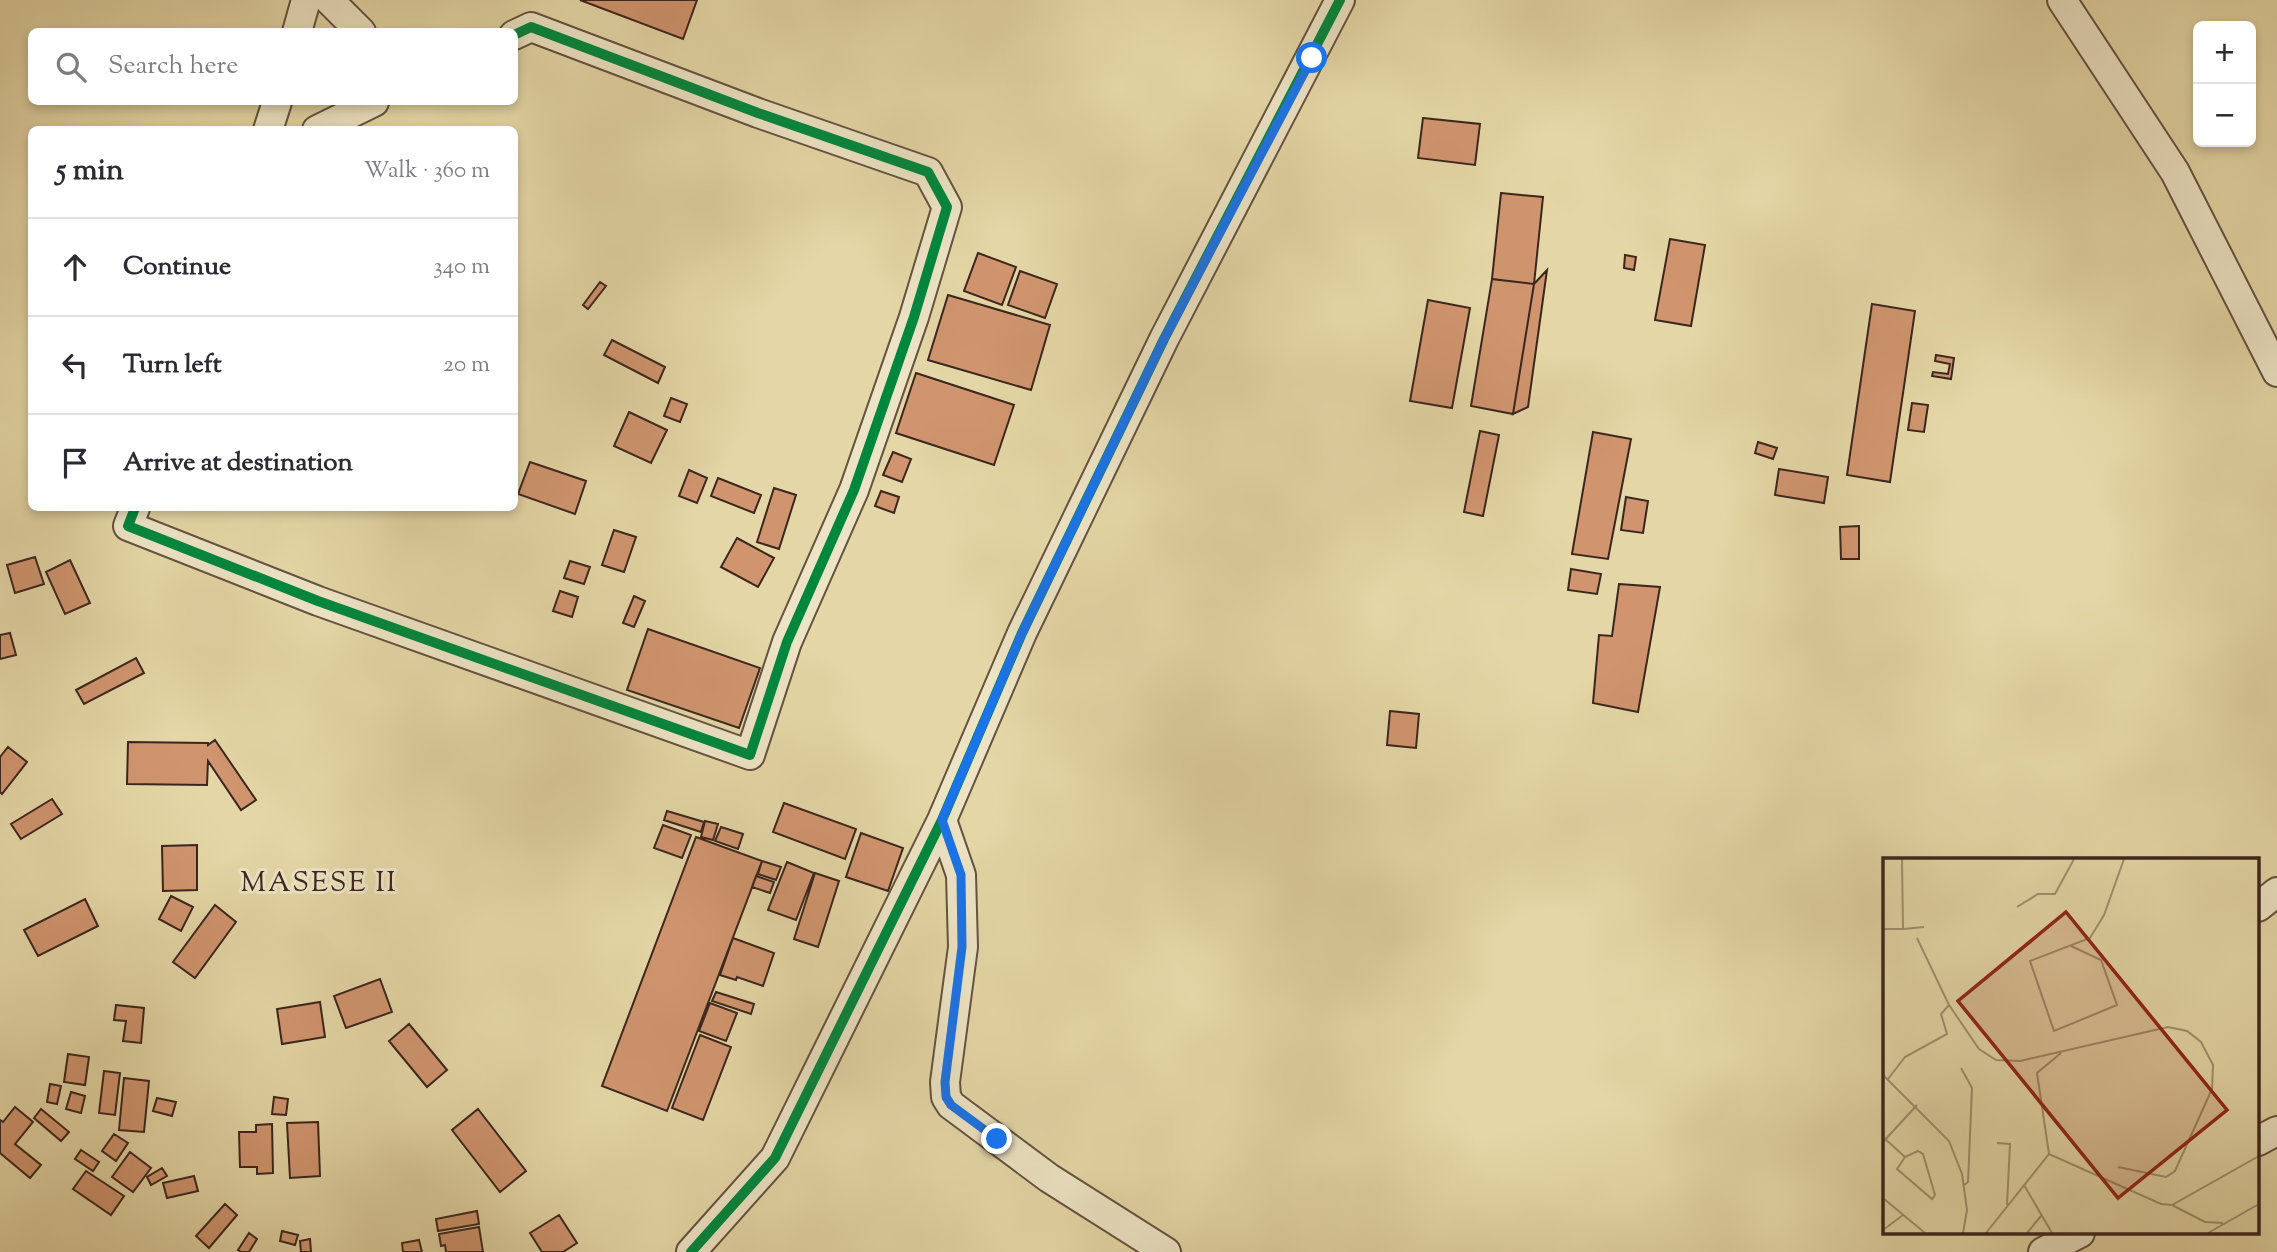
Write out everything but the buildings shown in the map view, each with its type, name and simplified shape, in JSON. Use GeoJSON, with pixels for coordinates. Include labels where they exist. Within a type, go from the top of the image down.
{"type":"FeatureCollection","features":[{"type":"Feature","properties":{"kind":"street"},"geometry":{"type":"LineString","coordinates":[[298,28],[306,0]]}},
{"type":"Feature","properties":{"kind":"street"},"geometry":{"type":"LineString","coordinates":[[329,0],[357,28]]}},
{"type":"Feature","properties":{"kind":"street"},"geometry":{"type":"LineString","coordinates":[[691,1252],[775,1158],[942,820],[1022,633],[1152,363],[1340,0]]}},
{"type":"Feature","properties":{"kind":"street"},"geometry":{"type":"LineString","coordinates":[[2062,0],[2175,172],[2277,372]]}},
{"type":"Feature","properties":{"kind":"street"},"geometry":{"type":"LineString","coordinates":[[134,511],[128,526],[318,601],[750,755],[787,642],[854,491],[914,317],[947,207],[928,172],[758,113],[531,27],[518,33]]}},
{"type":"Feature","properties":{"kind":"street"},"geometry":{"type":"LineString","coordinates":[[269,126],[276,105]]}},
{"type":"Feature","properties":{"kind":"street"},"geometry":{"type":"LineString","coordinates":[[325,126],[368,105]]}},
{"type":"Feature","properties":{"kind":"street"},"geometry":{"type":"LineString","coordinates":[[942,820],[961,875],[962,923],[962,947],[945,1082],[946,1097],[951,1105],[1049,1178],[1166,1252]]}},
{"type":"Feature","properties":{"kind":"street"},"geometry":{"type":"LineString","coordinates":[[2260,905],[2277,892]]}},
{"type":"Feature","properties":{"kind":"street"},"geometry":{"type":"LineString","coordinates":[[2260,1140],[2277,1131]]}},
{"type":"Feature","properties":{"kind":"street"},"geometry":{"type":"LineString","coordinates":[[2043,1252],[2078,1234]]}},
{"type":"Feature","properties":{"kind":"cycle path"},"geometry":{"type":"LineString","coordinates":[[691,1252],[775,1158],[942,820],[1022,633],[1164,339],[1340,0]]}},
{"type":"Feature","properties":{"kind":"cycle path"},"geometry":{"type":"LineString","coordinates":[[134,511],[128,526],[318,601],[750,755],[787,642],[854,490],[914,317],[947,207],[928,172],[758,113],[531,27],[518,33]]}},
{"type":"Feature","properties":{"kind":"district","name":"MASESE II"},"geometry":{"type":"Point","coordinates":[319,884]}},
{"type":"Feature","properties":{"kind":"route"},"geometry":{"type":"LineString","coordinates":[[997,1139],[951,1105],[946,1097],[945,1082],[956,1014],[962,947],[961,875],[942,820],[1022,633],[1164,339],[1312,58]]}}]}
